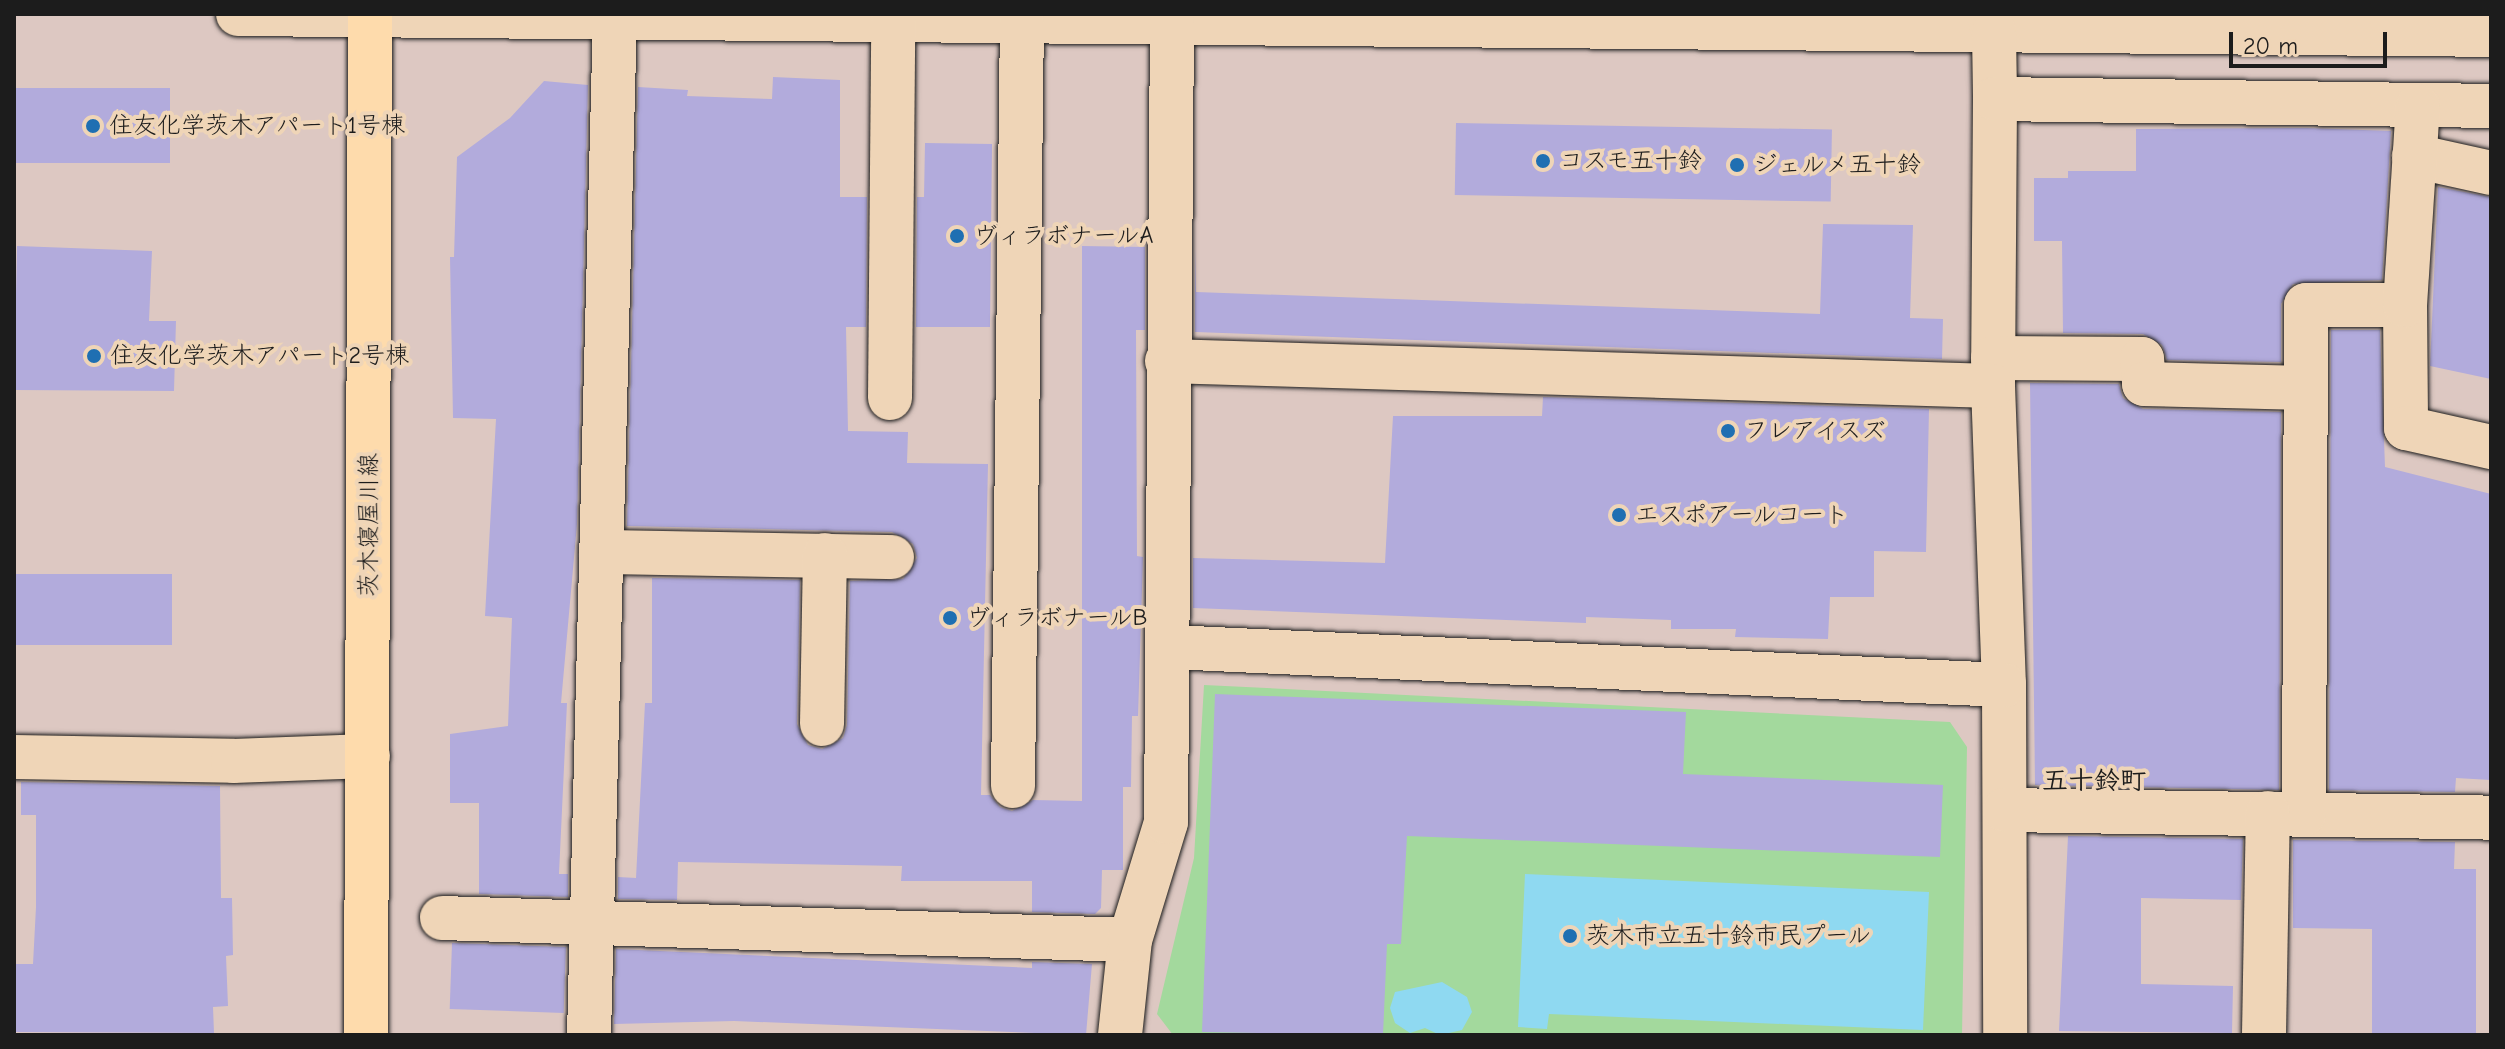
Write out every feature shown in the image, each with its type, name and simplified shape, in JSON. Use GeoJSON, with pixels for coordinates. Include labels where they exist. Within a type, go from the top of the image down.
{"type":"FeatureCollection","features":[{"type":"Feature","properties":{"kind":"main road","name":"茨木寝屋川線"},"geometry":{"type":"LineString","coordinates":[[366,1035],[370,16]]}},
{"type":"Feature","properties":{"kind":"street"},"geometry":{"type":"LineString","coordinates":[[238,14],[1022,22],[1124,18],[1172,24],[1462,20],[1991,23],[2491,35]]}},
{"type":"Feature","properties":{"kind":"street"},"geometry":{"type":"LineString","coordinates":[[589,1035],[615,18]]}},
{"type":"Feature","properties":{"kind":"street"},"geometry":{"type":"LineString","coordinates":[[890,398],[893,21]]}},
{"type":"Feature","properties":{"kind":"street"},"geometry":{"type":"LineString","coordinates":[[1013,786],[1022,22]]}},
{"type":"Feature","properties":{"kind":"street"},"geometry":{"type":"LineString","coordinates":[[1991,23],[1995,99],[1993,372],[2004,685],[2005,1035]]}},
{"type":"Feature","properties":{"kind":"street"},"geometry":{"type":"LineString","coordinates":[[1120,1035],[1130,940],[1166,822],[1170,647],[1167,361],[1172,24]]}},
{"type":"Feature","properties":{"kind":"street"},"geometry":{"type":"LineString","coordinates":[[1995,99],[2491,106]]}},
{"type":"Feature","properties":{"kind":"street"},"geometry":{"type":"LineString","coordinates":[[2418,106],[2405,305],[2406,428],[2491,447]]}},
{"type":"Feature","properties":{"kind":"street"},"geometry":{"type":"LineString","coordinates":[[2414,156],[2491,173]]}},
{"type":"Feature","properties":{"kind":"street"},"geometry":{"type":"LineString","coordinates":[[2264,1035],[2286,813],[2306,388],[2306,305],[2405,305]]}},
{"type":"Feature","properties":{"kind":"street"},"geometry":{"type":"LineString","coordinates":[[1167,361],[1993,372],[2142,359],[2144,384],[2306,388]]}},
{"type":"Feature","properties":{"kind":"street"},"geometry":{"type":"LineString","coordinates":[[601,552],[892,557]]}},
{"type":"Feature","properties":{"kind":"street"},"geometry":{"type":"LineString","coordinates":[[822,724],[825,555]]}},
{"type":"Feature","properties":{"kind":"street"},"geometry":{"type":"LineString","coordinates":[[1170,647],[2004,685]]}},
{"type":"Feature","properties":{"kind":"street"},"geometry":{"type":"LineString","coordinates":[[14,757],[233,761],[368,756]]}},
{"type":"Feature","properties":{"kind":"street"},"geometry":{"type":"LineString","coordinates":[[2005,810],[2491,818]]}},
{"type":"Feature","properties":{"kind":"street"},"geometry":{"type":"LineString","coordinates":[[442,918],[592,927],[1130,940]]}},
{"type":"Feature","properties":{"kind":"green space","name":"茨木市立五十鈴市民プール"},"geometry":{"type":"Polygon","coordinates":[[[1204,685],[1950,722],[1967,747],[1962,1035],[1173,1035],[1157,1014],[1194,858],[1204,685]]]}},
{"type":"Feature","properties":{"kind":"water"},"geometry":{"type":"Polygon","coordinates":[[[1525,874],[1929,892],[1923,1030],[1549,1014],[1547,1029],[1518,1027],[1525,874]]]}},
{"type":"Feature","properties":{"kind":"water"},"geometry":{"type":"Polygon","coordinates":[[[1442,982],[1467,997],[1472,1012],[1462,1030],[1440,1035],[1425,1028],[1410,1033],[1395,1023],[1390,1008],[1395,992],[1442,982]]]}},
{"type":"Feature","properties":{"kind":"building"},"geometry":{"type":"Polygon","coordinates":[[[773,77],[840,80],[840,197],[867,197],[866,327],[846,327],[848,431],[908,432],[907,463],[988,464],[981,795],[990,795],[1000,807],[1012,811],[1033,800],[1082,801],[1082,246],[1145,247],[1145,330],[1136,330],[1137,556],[1143,557],[1138,716],[1132,716],[1131,787],[1123,787],[1123,870],[1102,870],[1101,908],[1095,914],[1032,912],[1032,881],[901,881],[902,866],[678,862],[677,900],[618,899],[618,877],[636,878],[645,703],[652,703],[652,578],[800,580],[797,724],[808,745],[822,749],[843,738],[847,725],[850,581],[903,579],[917,558],[913,544],[892,532],[627,526],[638,87],[688,90],[687,96],[772,99],[773,77]]]}},
{"type":"Feature","properties":{"kind":"building"},"geometry":{"type":"Polygon","coordinates":[[[544,81],[588,85],[577,524],[561,703],[567,703],[559,874],[568,874],[568,897],[479,894],[479,803],[450,803],[450,734],[508,726],[512,618],[485,616],[496,419],[453,418],[450,257],[454,257],[457,157],[510,118],[544,81]]]}},
{"type":"Feature","properties":{"kind":"building","name":"住友化学茨木アパート1号棟"},"geometry":{"type":"Polygon","coordinates":[[[14,88],[170,88],[170,163],[14,163],[14,88]]]}},
{"type":"Feature","properties":{"kind":"building"},"geometry":{"type":"Polygon","coordinates":[[[1456,123],[1832,130],[1831,202],[1455,195],[1456,123]]]}},
{"type":"Feature","properties":{"kind":"building"},"geometry":{"type":"Polygon","coordinates":[[[2136,129],[2391,131],[2382,280],[2293,284],[2281,304],[2281,362],[2167,360],[2162,345],[2143,334],[2063,333],[2062,241],[2034,241],[2034,178],[2068,178],[2068,171],[2136,171],[2136,129]]]}},
{"type":"Feature","properties":{"kind":"building","name":"ヴィラボナールA"},"geometry":{"type":"Polygon","coordinates":[[[925,143],[992,144],[990,327],[916,327],[917,197],[924,197],[925,143]]]}},
{"type":"Feature","properties":{"kind":"building"},"geometry":{"type":"Polygon","coordinates":[[[2438,187],[2491,197],[2491,379],[2430,366],[2438,187]]]}},
{"type":"Feature","properties":{"kind":"building"},"geometry":{"type":"Polygon","coordinates":[[[1823,224],[1913,225],[1910,318],[1943,319],[1942,359],[1195,332],[1195,248],[1196,292],[1820,314],[1823,224]]]}},
{"type":"Feature","properties":{"kind":"building"},"geometry":{"type":"Polygon","coordinates":[[[17,246],[152,251],[149,321],[176,321],[174,391],[14,390],[17,246]]]}},
{"type":"Feature","properties":{"kind":"building"},"geometry":{"type":"Polygon","coordinates":[[[2331,330],[2380,330],[2385,467],[2491,494],[2491,780],[2456,778],[2455,792],[2329,790],[2331,330]]]}},
{"type":"Feature","properties":{"kind":"building"},"geometry":{"type":"Polygon","coordinates":[[[2030,383],[2119,384],[2123,398],[2143,409],[2281,412],[2279,790],[2035,785],[2030,383]]]}},
{"type":"Feature","properties":{"kind":"building"},"geometry":{"type":"Polygon","coordinates":[[[1543,397],[1929,409],[1926,552],[1874,551],[1874,597],[1830,597],[1828,639],[1735,637],[1736,629],[1671,629],[1671,620],[1586,617],[1586,623],[1193,608],[1193,558],[1385,563],[1393,416],[1542,416],[1543,397]]]}},
{"type":"Feature","properties":{"kind":"building"},"geometry":{"type":"Polygon","coordinates":[[[14,574],[172,574],[172,645],[14,645],[14,574]]]}},
{"type":"Feature","properties":{"kind":"building"},"geometry":{"type":"Polygon","coordinates":[[[1215,694],[1686,712],[1683,774],[1943,785],[1940,857],[1407,836],[1401,944],[1387,944],[1383,1035],[1202,1032],[1215,694]]]}},
{"type":"Feature","properties":{"kind":"building"},"geometry":{"type":"Polygon","coordinates":[[[21,782],[220,786],[221,898],[232,898],[233,955],[226,956],[228,1006],[213,1007],[214,1033],[14,1032],[14,964],[33,964],[36,907],[36,815],[21,815],[21,782]]]}},
{"type":"Feature","properties":{"kind":"building"},"geometry":{"type":"Polygon","coordinates":[[[2068,836],[2243,839],[2241,900],[2141,898],[2141,984],[2233,986],[2232,1033],[2059,1031],[2068,836]]]}},
{"type":"Feature","properties":{"kind":"building"},"geometry":{"type":"Polygon","coordinates":[[[2293,840],[2455,842],[2454,869],[2476,869],[2476,1035],[2372,1035],[2372,929],[2293,928],[2293,840]]]}},
{"type":"Feature","properties":{"kind":"building"},"geometry":{"type":"Polygon","coordinates":[[[452,943],[566,947],[564,1013],[450,1009],[452,943]]]}},
{"type":"Feature","properties":{"kind":"building"},"geometry":{"type":"Polygon","coordinates":[[[616,949],[1032,968],[1032,962],[1092,964],[1086,1035],[734,1021],[614,1024],[616,949]]]}},
{"type":"Feature","properties":{"kind":"place","name":"住友化学茨木アパート1号棟"},"geometry":{"type":"Point","coordinates":[93,126]}},
{"type":"Feature","properties":{"kind":"place","name":"コスモ五十鈴"},"geometry":{"type":"Point","coordinates":[1543,161]}},
{"type":"Feature","properties":{"kind":"place","name":"ジェルメ五十鈴"},"geometry":{"type":"Point","coordinates":[1737,165]}},
{"type":"Feature","properties":{"kind":"place","name":"ヴィラボナールA"},"geometry":{"type":"Point","coordinates":[957,236]}},
{"type":"Feature","properties":{"kind":"place","name":"住友化学茨木アパート2号棟"},"geometry":{"type":"Point","coordinates":[94,356]}},
{"type":"Feature","properties":{"kind":"place","name":"フレアイスズ"},"geometry":{"type":"Point","coordinates":[1728,431]}},
{"type":"Feature","properties":{"kind":"place","name":"エスポアールコート"},"geometry":{"type":"Point","coordinates":[1619,515]}},
{"type":"Feature","properties":{"kind":"place","name":"ヴィラボナールB"},"geometry":{"type":"Point","coordinates":[950,618]}},
{"type":"Feature","properties":{"kind":"place","name":"茨木市立五十鈴市民プール"},"geometry":{"type":"Point","coordinates":[1570,936]}},
{"type":"Feature","properties":{"kind":"district","name":"五十鈴町"},"geometry":{"type":"Point","coordinates":[2094,782]}}]}
